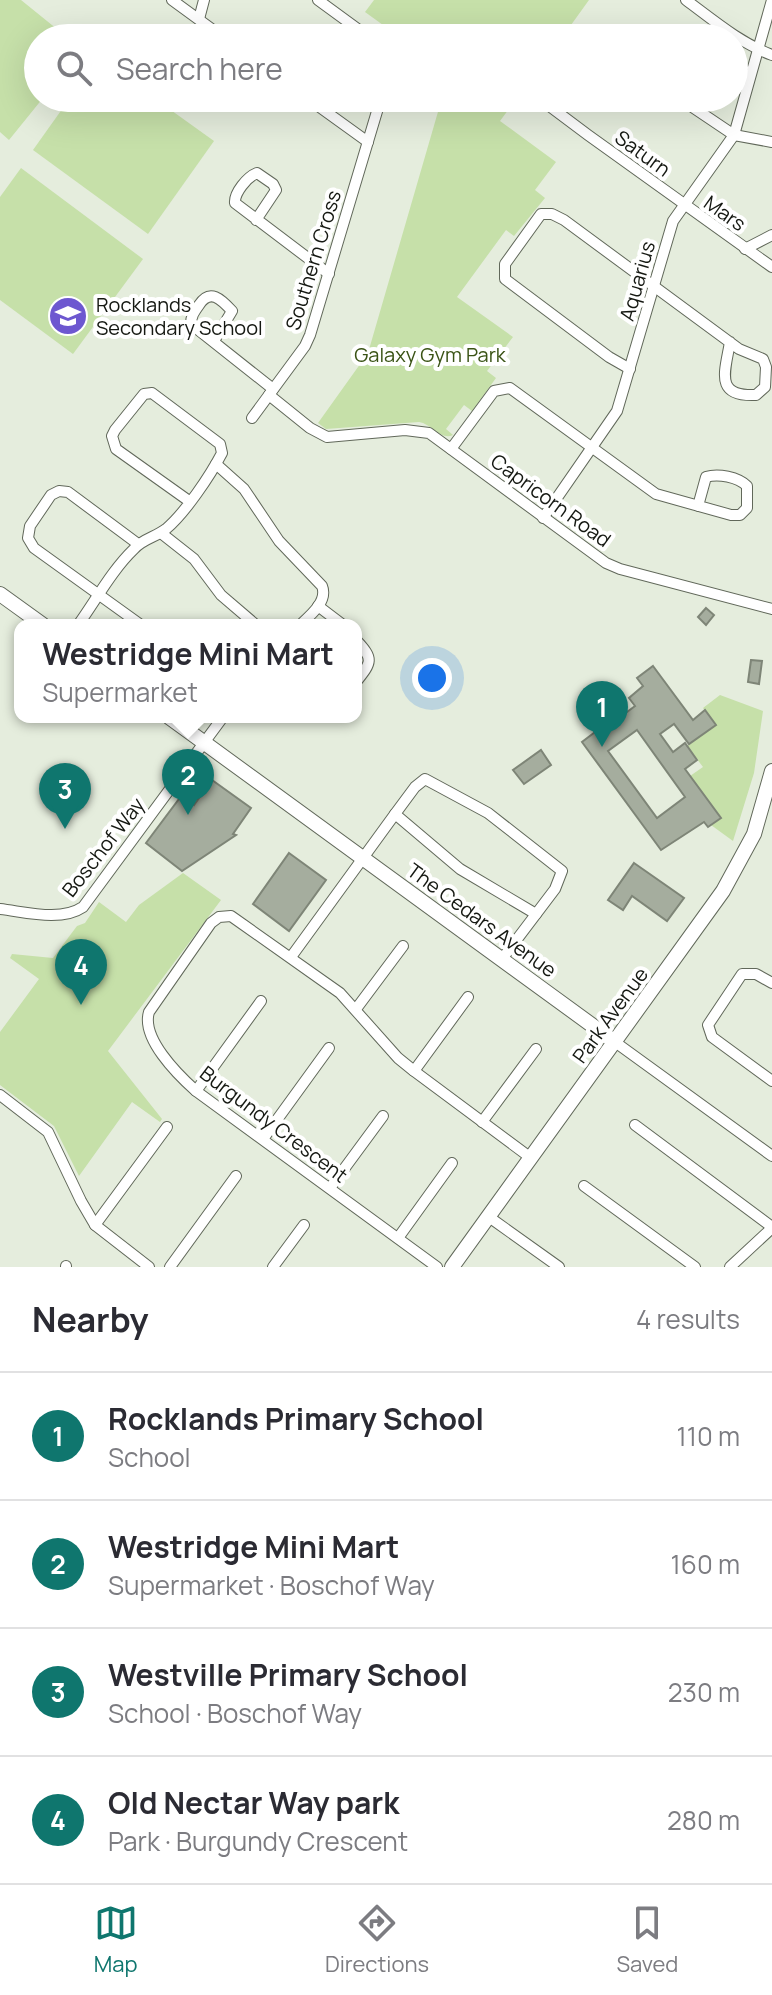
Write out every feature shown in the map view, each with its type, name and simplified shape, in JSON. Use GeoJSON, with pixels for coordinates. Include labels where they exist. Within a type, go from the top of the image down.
{"type":"FeatureCollection","features":[{"type":"Feature","properties":{"kind":"street"},"geometry":{"type":"LineString","coordinates":[[172,0],[206,24]]}},
{"type":"Feature","properties":{"kind":"street"},"geometry":{"type":"LineString","coordinates":[[199,19],[204,0]]}},
{"type":"Feature","properties":{"kind":"street"},"geometry":{"type":"LineString","coordinates":[[318,0],[351,24]]}},
{"type":"Feature","properties":{"kind":"street"},"geometry":{"type":"LineString","coordinates":[[686,0],[721,24]]}},
{"type":"Feature","properties":{"kind":"street","name":"Aquarius"},"geometry":{"type":"LineString","coordinates":[[748,85],[772,0]]}},
{"type":"Feature","properties":{"kind":"street"},"geometry":{"type":"LineString","coordinates":[[748,43],[772,55]]}},
{"type":"Feature","properties":{"kind":"street"},"geometry":{"type":"LineString","coordinates":[[326,112],[368,142]]}},
{"type":"Feature","properties":{"kind":"street","name":"Southern Cross"},"geometry":{"type":"LineString","coordinates":[[252,418],[309,339],[377,112]]}},
{"type":"Feature","properties":{"kind":"street","name":"Saturn"},"geometry":{"type":"LineString","coordinates":[[557,112],[684,205]]}},
{"type":"Feature","properties":{"kind":"street"},"geometry":{"type":"LineString","coordinates":[[700,112],[734,135],[772,142]]}},
{"type":"Feature","properties":{"kind":"street","name":"Aquarius"},"geometry":{"type":"LineString","coordinates":[[543,518],[617,411],[673,221],[734,135],[740,112]]}},
{"type":"Feature","properties":{"kind":"street"},"geometry":{"type":"LineString","coordinates":[[256,220],[276,190],[273,184],[257,173],[251,176],[234,200],[256,220],[329,274]]}},
{"type":"Feature","properties":{"kind":"street","name":"Mars"},"geometry":{"type":"LineString","coordinates":[[684,205],[772,267]]}},
{"type":"Feature","properties":{"kind":"street"},"geometry":{"type":"LineString","coordinates":[[630,369],[509,284],[504,273],[505,264],[541,214],[552,214],[564,220],[730,342],[764,360],[765,387],[759,394],[751,396],[731,391],[726,386],[730,342]]}},
{"type":"Feature","properties":{"kind":"street","name":"Mars"},"geometry":{"type":"LineString","coordinates":[[745,249],[772,235]]}},
{"type":"Feature","properties":{"kind":"street","name":"Capricorn Road"},"geometry":{"type":"LineString","coordinates":[[214,341],[232,311],[215,296],[209,295],[190,321],[193,327],[214,341],[310,428],[327,437],[417,430],[429,433],[606,563],[772,609]]}},
{"type":"Feature","properties":{"kind":"street"},"geometry":{"type":"LineString","coordinates":[[451,449],[494,391],[503,388],[515,391],[656,494],[698,506],[731,515],[740,515],[747,508],[747,486],[738,479],[706,477],[698,506]]}},
{"type":"Feature","properties":{"kind":"street"},"geometry":{"type":"LineString","coordinates":[[82,619],[138,544],[161,533],[189,501],[222,453],[220,444],[152,393],[138,399],[115,430],[113,442],[116,449],[189,501]]}},
{"type":"Feature","properties":{"kind":"street"},"geometry":{"type":"LineString","coordinates":[[216,464],[244,489],[279,541],[322,586],[324,596],[306,619]]}},
{"type":"Feature","properties":{"kind":"street"},"geometry":{"type":"LineString","coordinates":[[133,619],[34,548],[28,538],[30,526],[51,495],[59,491],[68,492],[138,544]]}},
{"type":"Feature","properties":{"kind":"street"},"geometry":{"type":"LineString","coordinates":[[161,533],[194,559],[221,595],[249,619]]}},
{"type":"Feature","properties":{"kind":"street"},"geometry":{"type":"LineString","coordinates":[[0,594],[35,619]]}},
{"type":"Feature","properties":{"kind":"street"},"geometry":{"type":"LineString","coordinates":[[318,606],[335,619]]}},
{"type":"Feature","properties":{"kind":"street"},"geometry":{"type":"LineString","coordinates":[[362,646],[368,652],[369,663],[362,673]]}},
{"type":"Feature","properties":{"kind":"street","name":"The Cedars Avenue"},"geometry":{"type":"LineString","coordinates":[[177,723],[772,1156]]}},
{"type":"Feature","properties":{"kind":"street","name":"Boschof Way"},"geometry":{"type":"LineString","coordinates":[[0,909],[62,915],[74,913],[83,907],[218,723]]}},
{"type":"Feature","properties":{"kind":"street","name":"Park Avenue"},"geometry":{"type":"LineString","coordinates":[[452,1267],[708,914],[754,834],[772,771]]}},
{"type":"Feature","properties":{"kind":"street"},"geometry":{"type":"LineString","coordinates":[[291,957],[415,787],[425,779],[507,825],[561,869],[555,889],[502,959]]}},
{"type":"Feature","properties":{"kind":"street"},"geometry":{"type":"LineString","coordinates":[[395,814],[460,869],[536,914]]}},
{"type":"Feature","properties":{"kind":"street","name":"Burgundy Crescent"},"geometry":{"type":"LineString","coordinates":[[437,1267],[196,1091],[150,1036],[146,1019],[153,1004],[211,923],[219,917],[231,916],[291,957],[340,993],[398,1058],[531,1158]]}},
{"type":"Feature","properties":{"kind":"street"},"geometry":{"type":"LineString","coordinates":[[356,1009],[403,946]]}},
{"type":"Feature","properties":{"kind":"street"},"geometry":{"type":"LineString","coordinates":[[772,983],[756,974],[742,974],[708,1025],[712,1037],[772,1081]]}},
{"type":"Feature","properties":{"kind":"street"},"geometry":{"type":"LineString","coordinates":[[414,1071],[468,997]]}},
{"type":"Feature","properties":{"kind":"street"},"geometry":{"type":"LineString","coordinates":[[196,1091],[261,1001]]}},
{"type":"Feature","properties":{"kind":"street"},"geometry":{"type":"LineString","coordinates":[[263,1139],[329,1048]]}},
{"type":"Feature","properties":{"kind":"street"},"geometry":{"type":"LineString","coordinates":[[482,1122],[536,1049]]}},
{"type":"Feature","properties":{"kind":"street"},"geometry":{"type":"LineString","coordinates":[[2,1099],[48,1132],[95,1225],[149,1267]]}},
{"type":"Feature","properties":{"kind":"street"},"geometry":{"type":"LineString","coordinates":[[330,1188],[383,1116]]}},
{"type":"Feature","properties":{"kind":"street"},"geometry":{"type":"LineString","coordinates":[[635,1125],[772,1228],[730,1267]]}},
{"type":"Feature","properties":{"kind":"street"},"geometry":{"type":"LineString","coordinates":[[95,1225],[167,1127]]}},
{"type":"Feature","properties":{"kind":"street"},"geometry":{"type":"LineString","coordinates":[[398,1238],[452,1163]]}},
{"type":"Feature","properties":{"kind":"street"},"geometry":{"type":"LineString","coordinates":[[170,1267],[236,1176]]}},
{"type":"Feature","properties":{"kind":"street"},"geometry":{"type":"LineString","coordinates":[[584,1186],[695,1267]]}},
{"type":"Feature","properties":{"kind":"street"},"geometry":{"type":"LineString","coordinates":[[489,1217],[559,1267]]}},
{"type":"Feature","properties":{"kind":"street"},"geometry":{"type":"LineString","coordinates":[[273,1267],[304,1225]]}},
{"type":"Feature","properties":{"kind":"green space"},"geometry":{"type":"Polygon","coordinates":[[[0,0],[21,0],[51,24],[24,24],[24,112],[32,112],[9,140],[0,132],[0,0]]]}},
{"type":"Feature","properties":{"kind":"green space"},"geometry":{"type":"Polygon","coordinates":[[[374,0],[589,0],[572,24],[382,24],[365,12],[374,0]]]}},
{"type":"Feature","properties":{"kind":"green space"},"geometry":{"type":"Polygon","coordinates":[[[60,112],[174,112],[214,141],[148,234],[33,150],[60,112]]]}},
{"type":"Feature","properties":{"kind":"green space","name":"Galaxy Gym Park"},"geometry":{"type":"Polygon","coordinates":[[[438,112],[507,112],[500,121],[556,162],[535,190],[545,198],[514,236],[506,230],[457,297],[513,337],[487,371],[496,378],[472,411],[464,405],[446,429],[453,435],[444,436],[419,422],[326,429],[318,423],[368,353],[438,112]]]}},
{"type":"Feature","properties":{"kind":"green space"},"geometry":{"type":"Polygon","coordinates":[[[21,168],[143,259],[73,354],[0,300],[0,197],[21,168]]]}},
{"type":"Feature","properties":{"kind":"green space"},"geometry":{"type":"Polygon","coordinates":[[[720,695],[763,711],[754,773],[733,841],[711,825],[721,817],[690,776],[703,767],[687,746],[715,725],[703,708],[720,695]]]}},
{"type":"Feature","properties":{"kind":"green space"},"geometry":{"type":"Polygon","coordinates":[[[183,873],[221,900],[108,1051],[162,1119],[160,1122],[132,1102],[79,1176],[54,1126],[0,1085],[0,1032],[39,979],[10,958],[12,954],[53,958],[77,926],[85,923],[99,902],[126,922],[139,905],[183,873]]]}},
{"type":"Feature","properties":{"kind":"building"},"geometry":{"type":"Polygon","coordinates":[[[706,608],[714,615],[706,625],[698,617],[706,608]]]}},
{"type":"Feature","properties":{"kind":"building"},"geometry":{"type":"Polygon","coordinates":[[[751,660],[762,661],[759,684],[748,682],[751,660]]]}},
{"type":"Feature","properties":{"kind":"building"},"geometry":{"type":"Polygon","coordinates":[[[653,666],[693,720],[705,710],[716,725],[689,744],[674,724],[660,734],[673,752],[685,743],[697,760],[685,769],[721,818],[708,827],[704,822],[661,850],[582,742],[603,726],[601,722],[614,712],[619,718],[635,706],[629,698],[643,686],[637,678],[653,666]],[[637,730],[608,751],[657,818],[685,797],[637,730]]]}},
{"type":"Feature","properties":{"kind":"building"},"geometry":{"type":"Polygon","coordinates":[[[541,750],[551,765],[524,784],[513,770],[541,750]]]}},
{"type":"Feature","properties":{"kind":"building"},"geometry":{"type":"Polygon","coordinates":[[[212,780],[251,808],[233,834],[236,835],[182,871],[146,843],[182,795],[194,805],[212,780]]]}},
{"type":"Feature","properties":{"kind":"building"},"geometry":{"type":"Polygon","coordinates":[[[289,853],[326,880],[289,931],[253,904],[289,853]]]}},
{"type":"Feature","properties":{"kind":"building"},"geometry":{"type":"Polygon","coordinates":[[[634,863],[684,898],[667,921],[632,896],[623,910],[608,900],[634,863]]]}},
{"type":"Feature","properties":{"kind":"place","name":"Rocklands Secondary School"},"geometry":{"type":"Point","coordinates":[68,316]}},
{"type":"Feature","properties":{"kind":"place","name":"Rocklands Primary School"},"geometry":{"type":"Point","coordinates":[602,747]}},
{"type":"Feature","properties":{"kind":"place","name":"Westridge Mini Mart"},"geometry":{"type":"Point","coordinates":[188,815]}},
{"type":"Feature","properties":{"kind":"place","name":"Westville Primary School"},"geometry":{"type":"Point","coordinates":[65,829]}},
{"type":"Feature","properties":{"kind":"place","name":"Old Nectar Way park"},"geometry":{"type":"Point","coordinates":[81,1005]}}]}
